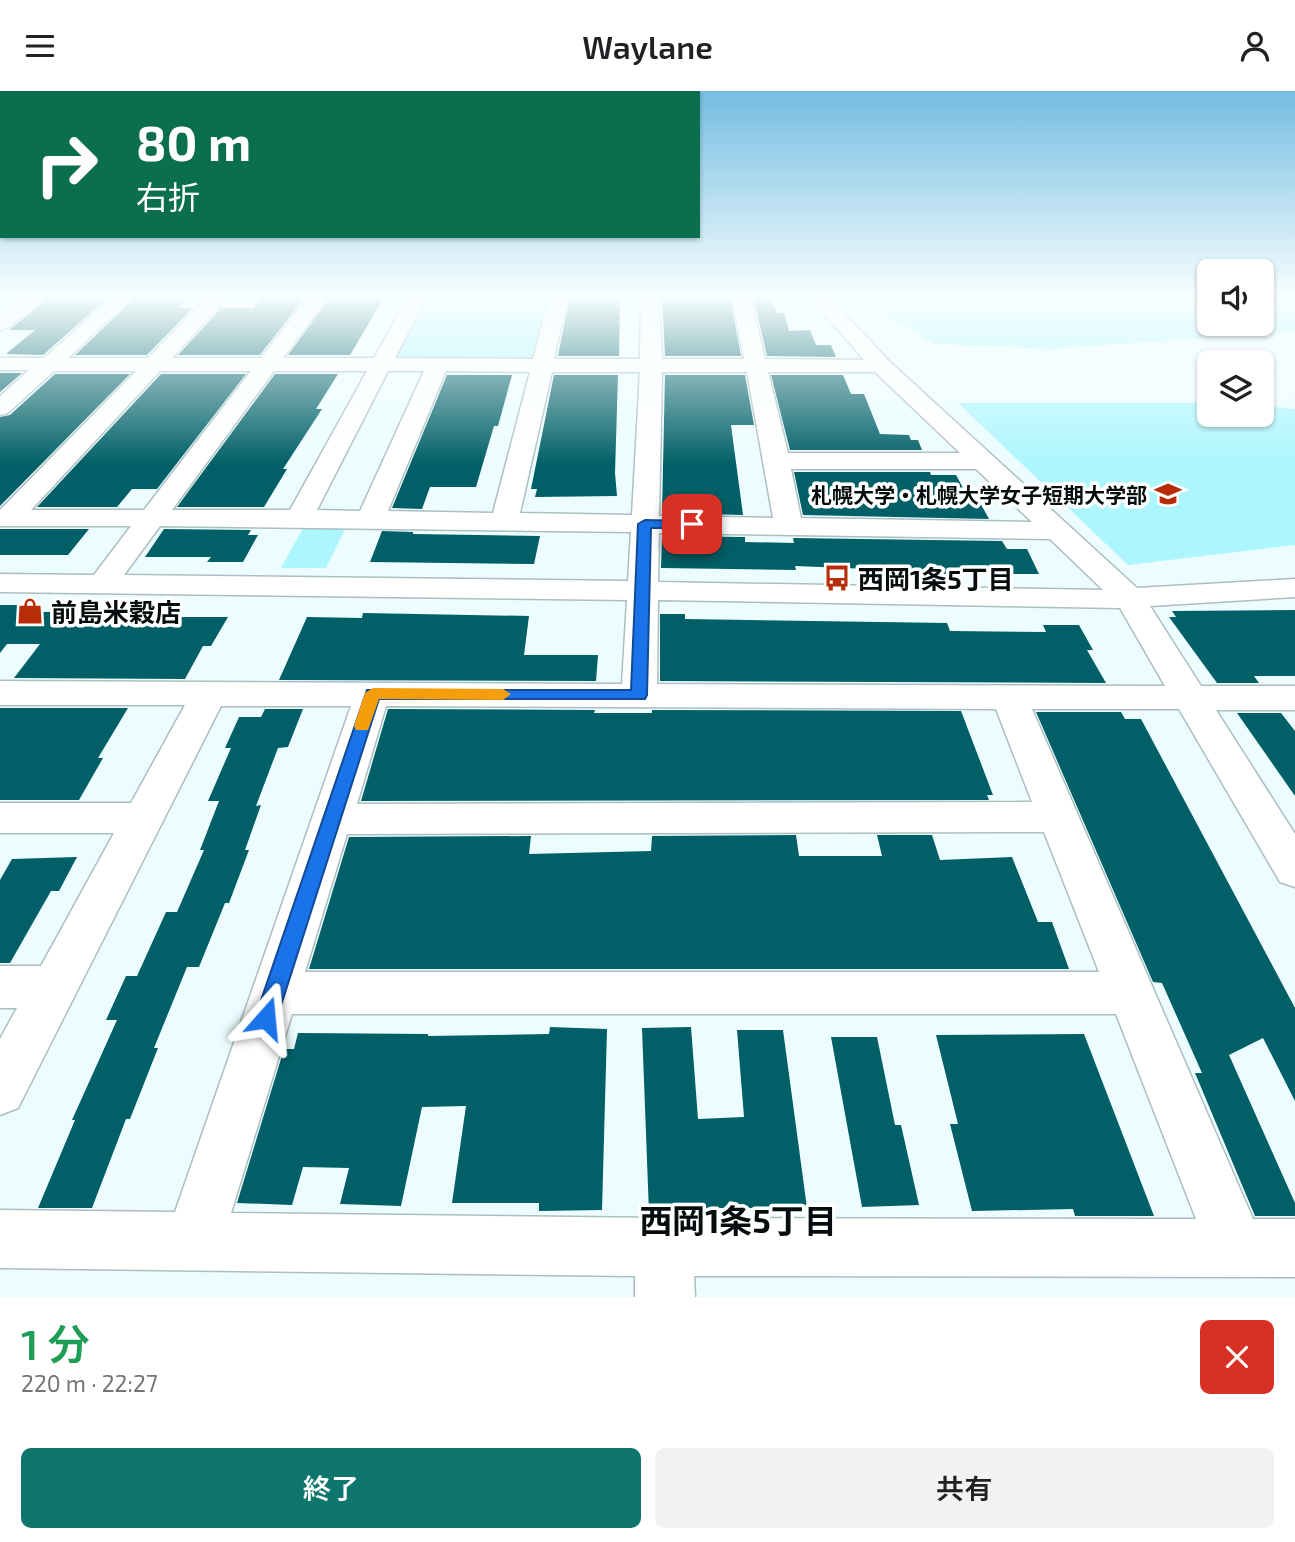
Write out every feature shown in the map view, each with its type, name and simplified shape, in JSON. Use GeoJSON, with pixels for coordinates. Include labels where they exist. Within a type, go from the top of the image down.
{"type":"FeatureCollection","features":[{"type":"Feature","properties":{"kind":"street"},"geometry":{"type":"LineString","coordinates":[[0,408],[63,352]]}},
{"type":"Feature","properties":{"kind":"street"},"geometry":{"type":"LineString","coordinates":[[4,518],[167,352]]}},
{"type":"Feature","properties":{"kind":"street"},"geometry":{"type":"LineString","coordinates":[[104,582],[276,352]]}},
{"type":"Feature","properties":{"kind":"street"},"geometry":{"type":"LineString","coordinates":[[299,518],[388,352]]}},
{"type":"Feature","properties":{"kind":"street"},"geometry":{"type":"LineString","coordinates":[[504,523],[546,352]]}},
{"type":"Feature","properties":{"kind":"street"},"geometry":{"type":"LineString","coordinates":[[639,695],[651,352]]}},
{"type":"Feature","properties":{"kind":"street"},"geometry":{"type":"LineString","coordinates":[[753,352],[788,525]]}},
{"type":"Feature","properties":{"kind":"street"},"geometry":{"type":"LineString","coordinates":[[869,352],[1130,600],[1192,698],[1279,820],[1295,870]]}},
{"type":"Feature","properties":{"kind":"street"},"geometry":{"type":"LineString","coordinates":[[370,520],[439,363]]}},
{"type":"Feature","properties":{"kind":"street"},"geometry":{"type":"LineString","coordinates":[[0,364],[881,366]]}},
{"type":"Feature","properties":{"kind":"street"},"geometry":{"type":"LineString","coordinates":[[777,461],[984,461]]}},
{"type":"Feature","properties":{"kind":"street"},"geometry":{"type":"LineString","coordinates":[[4,518],[299,518],[1060,531]]}},
{"type":"Feature","properties":{"kind":"street"},"geometry":{"type":"LineString","coordinates":[[0,583],[104,582],[1130,600],[1295,589]]}},
{"type":"Feature","properties":{"kind":"street"},"geometry":{"type":"LineString","coordinates":[[0,1090],[210,692]]}},
{"type":"Feature","properties":{"kind":"street"},"geometry":{"type":"LineString","coordinates":[[0,693],[1295,698]]}},
{"type":"Feature","properties":{"kind":"street"},"geometry":{"type":"LineString","coordinates":[[193,1241],[373,693]]}},
{"type":"Feature","properties":{"kind":"street"},"geometry":{"type":"LineString","coordinates":[[1009,697],[1236,1248]]}},
{"type":"Feature","properties":{"kind":"street"},"geometry":{"type":"LineString","coordinates":[[332,819],[1057,817]]}},
{"type":"Feature","properties":{"kind":"street"},"geometry":{"type":"LineString","coordinates":[[0,818],[143,818]]}},
{"type":"Feature","properties":{"kind":"street"},"geometry":{"type":"LineString","coordinates":[[0,987],[54,987]]}},
{"type":"Feature","properties":{"kind":"street"},"geometry":{"type":"LineString","coordinates":[[274,993],[1129,993]]}},
{"type":"Feature","properties":{"kind":"street"},"geometry":{"type":"LineString","coordinates":[[0,1238],[193,1241],[664,1272],[1236,1248],[1295,1248]]}},
{"type":"Feature","properties":{"kind":"shaded area"},"geometry":{"type":"Polygon","coordinates":[[[396,352],[539,352],[537,361],[392,361],[396,352]]]}},
{"type":"Feature","properties":{"kind":"shaded area"},"geometry":{"type":"Polygon","coordinates":[[[958,403],[1197,403],[1197,427],[1274,427],[1274,407],[1295,409],[1295,545],[1128,565],[958,403]]]}},
{"type":"Feature","properties":{"kind":"shaded area"},"geometry":{"type":"Polygon","coordinates":[[[303,528],[345,529],[326,568],[281,568],[303,528]]]}},
{"type":"Feature","properties":{"kind":"building"},"geometry":{"type":"Polygon","coordinates":[[[8,352],[46,352],[43,355],[6,354],[8,352]]]}},
{"type":"Feature","properties":{"kind":"building"},"geometry":{"type":"Polygon","coordinates":[[[78,352],[150,352],[147,355],[75,355],[78,352]]]}},
{"type":"Feature","properties":{"kind":"building"},"geometry":{"type":"Polygon","coordinates":[[[180,352],[262,352],[260,355],[178,355],[180,352]]]}},
{"type":"Feature","properties":{"kind":"building"},"geometry":{"type":"Polygon","coordinates":[[[290,352],[352,352],[350,355],[288,355],[290,352]]]}},
{"type":"Feature","properties":{"kind":"building"},"geometry":{"type":"Polygon","coordinates":[[[559,352],[619,352],[619,356],[558,356],[559,352]]]}},
{"type":"Feature","properties":{"kind":"building"},"geometry":{"type":"Polygon","coordinates":[[[665,352],[740,352],[741,356],[665,356],[665,352]]]}},
{"type":"Feature","properties":{"kind":"building"},"geometry":{"type":"Polygon","coordinates":[[[766,352],[834,352],[836,357],[767,356],[766,352]]]}},
{"type":"Feature","properties":{"kind":"building"},"geometry":{"type":"Polygon","coordinates":[[[0,373],[22,373],[0,392],[0,373]]]}},
{"type":"Feature","properties":{"kind":"building"},"geometry":{"type":"Polygon","coordinates":[[[55,374],[130,374],[0,506],[0,417],[10,415],[55,374]]]}},
{"type":"Feature","properties":{"kind":"building"},"geometry":{"type":"Polygon","coordinates":[[[161,374],[246,374],[157,489],[132,489],[117,507],[37,507],[161,374]]]}},
{"type":"Feature","properties":{"kind":"building"},"geometry":{"type":"Polygon","coordinates":[[[275,374],[338,374],[316,409],[322,409],[283,469],[287,469],[264,507],[177,507],[275,374]]]}},
{"type":"Feature","properties":{"kind":"building"},"geometry":{"type":"Polygon","coordinates":[[[447,375],[512,375],[498,426],[494,426],[476,487],[430,487],[422,509],[392,508],[447,375]]]}},
{"type":"Feature","properties":{"kind":"building"},"geometry":{"type":"Polygon","coordinates":[[[554,375],[618,375],[615,473],[617,496],[535,497],[537,489],[531,489],[554,375]]]}},
{"type":"Feature","properties":{"kind":"building"},"geometry":{"type":"Polygon","coordinates":[[[665,375],[745,375],[754,425],[731,425],[743,515],[662,513],[665,375]]]}},
{"type":"Feature","properties":{"kind":"building"},"geometry":{"type":"Polygon","coordinates":[[[771,375],[843,375],[851,394],[864,394],[880,434],[909,435],[911,440],[918,440],[922,450],[790,450],[771,375]]]}},
{"type":"Feature","properties":{"kind":"building"},"geometry":{"type":"Polygon","coordinates":[[[794,472],[930,472],[931,475],[956,475],[969,499],[978,499],[989,519],[803,515],[794,472]]]}},
{"type":"Feature","properties":{"kind":"building"},"geometry":{"type":"Polygon","coordinates":[[[0,529],[89,529],[68,555],[0,555],[0,529]]]}},
{"type":"Feature","properties":{"kind":"building"},"geometry":{"type":"Polygon","coordinates":[[[164,529],[251,530],[248,535],[258,535],[243,562],[207,562],[211,557],[145,557],[164,529]]]}},
{"type":"Feature","properties":{"kind":"building"},"geometry":{"type":"Polygon","coordinates":[[[382,531],[540,536],[534,564],[370,562],[382,531]]]}},
{"type":"Feature","properties":{"kind":"building"},"geometry":{"type":"Polygon","coordinates":[[[662,536],[745,537],[745,542],[794,543],[793,538],[1002,541],[1007,549],[1027,549],[1039,574],[943,574],[795,566],[796,570],[661,568],[662,536]]]}},
{"type":"Feature","properties":{"kind":"building"},"geometry":{"type":"Polygon","coordinates":[[[0,605],[37,605],[32,612],[169,611],[165,617],[228,617],[211,646],[203,646],[185,679],[14,678],[40,644],[7,644],[0,653],[0,605]]]}},
{"type":"Feature","properties":{"kind":"building"},"geometry":{"type":"Polygon","coordinates":[[[1295,610],[1295,676],[1254,676],[1259,683],[1217,683],[1169,617],[1176,617],[1172,611],[1295,610]]]}},
{"type":"Feature","properties":{"kind":"building"},"geometry":{"type":"Polygon","coordinates":[[[363,613],[529,616],[524,655],[598,655],[596,681],[279,680],[307,617],[362,618],[363,613]]]}},
{"type":"Feature","properties":{"kind":"building"},"geometry":{"type":"Polygon","coordinates":[[[660,614],[685,614],[685,619],[947,623],[950,631],[1046,632],[1043,625],[1079,625],[1093,650],[1087,650],[1106,683],[660,681],[660,614]]]}},
{"type":"Feature","properties":{"kind":"building"},"geometry":{"type":"Polygon","coordinates":[[[0,708],[128,708],[98,758],[103,758],[79,800],[0,800],[0,708]]]}},
{"type":"Feature","properties":{"kind":"building"},"geometry":{"type":"Polygon","coordinates":[[[265,709],[303,709],[288,747],[278,748],[256,806],[261,805],[245,850],[249,850],[229,903],[225,903],[199,967],[187,967],[154,1048],[158,1048],[130,1119],[126,1119],[92,1208],[38,1208],[75,1120],[72,1120],[117,1020],[106,1020],[126,976],[137,976],[166,912],[177,912],[204,850],[200,850],[219,801],[208,801],[231,748],[225,748],[239,717],[261,717],[265,709]]]}},
{"type":"Feature","properties":{"kind":"building"},"geometry":{"type":"Polygon","coordinates":[[[388,709],[595,710],[594,713],[652,713],[652,710],[961,711],[993,795],[987,795],[989,800],[361,801],[388,709]]]}},
{"type":"Feature","properties":{"kind":"building"},"geometry":{"type":"Polygon","coordinates":[[[1036,712],[1121,712],[1125,719],[1141,719],[1295,1008],[1295,1101],[1263,1038],[1229,1055],[1295,1203],[1295,1216],[1255,1216],[1195,1073],[1202,1073],[1162,983],[1153,982],[1036,712]]]}},
{"type":"Feature","properties":{"kind":"building"},"geometry":{"type":"Polygon","coordinates":[[[1237,713],[1281,713],[1295,731],[1295,796],[1237,713]]]}},
{"type":"Feature","properties":{"kind":"building"},"geometry":{"type":"Polygon","coordinates":[[[796,835],[799,856],[882,856],[877,835],[932,835],[940,860],[1012,857],[1038,922],[1052,922],[1069,969],[309,969],[349,837],[531,836],[529,854],[651,851],[652,836],[796,835]]]}},
{"type":"Feature","properties":{"kind":"building"},"geometry":{"type":"Polygon","coordinates":[[[77,857],[59,891],[51,891],[10,963],[0,963],[0,880],[12,859],[77,857]]]}},
{"type":"Feature","properties":{"kind":"building"},"geometry":{"type":"Polygon","coordinates":[[[550,1027],[607,1029],[602,1210],[539,1211],[539,1203],[452,1203],[466,1106],[422,1107],[401,1206],[340,1204],[349,1168],[303,1167],[292,1205],[237,1203],[284,1049],[294,1049],[298,1033],[428,1036],[549,1034],[550,1027]]]}},
{"type":"Feature","properties":{"kind":"building"},"geometry":{"type":"Polygon","coordinates":[[[691,1027],[698,1119],[744,1117],[737,1030],[783,1030],[807,1208],[707,1208],[649,1213],[642,1028],[691,1027]]]}},
{"type":"Feature","properties":{"kind":"building"},"geometry":{"type":"Polygon","coordinates":[[[1084,1034],[1154,1216],[1075,1216],[1073,1209],[972,1211],[950,1124],[958,1124],[936,1035],[1084,1034]]]}},
{"type":"Feature","properties":{"kind":"building"},"geometry":{"type":"Polygon","coordinates":[[[831,1037],[877,1037],[895,1125],[901,1125],[919,1205],[862,1207],[831,1037]]]}},
{"type":"Feature","properties":{"kind":"slow traffic"},"geometry":{"type":"LineString","coordinates":[[362,726],[373,693],[503,694]]}},
{"type":"Feature","properties":{"kind":"place","name":"札幌大学・札幌大学女子短期大学部"},"geometry":{"type":"Point","coordinates":[1168,494]}},
{"type":"Feature","properties":{"kind":"place","name":"西岡1条5丁目"},"geometry":{"type":"Point","coordinates":[837,578]}},
{"type":"Feature","properties":{"kind":"place","name":"前島米穀店"},"geometry":{"type":"Point","coordinates":[30,611]}},
{"type":"Feature","properties":{"kind":"district","name":"西岡1条5丁目"},"geometry":{"type":"Point","coordinates":[738,1220]}},
{"type":"Feature","properties":{"kind":"route"},"geometry":{"type":"LineString","coordinates":[[266,1018],[373,693],[639,695],[645,524],[692,524]]}}]}
